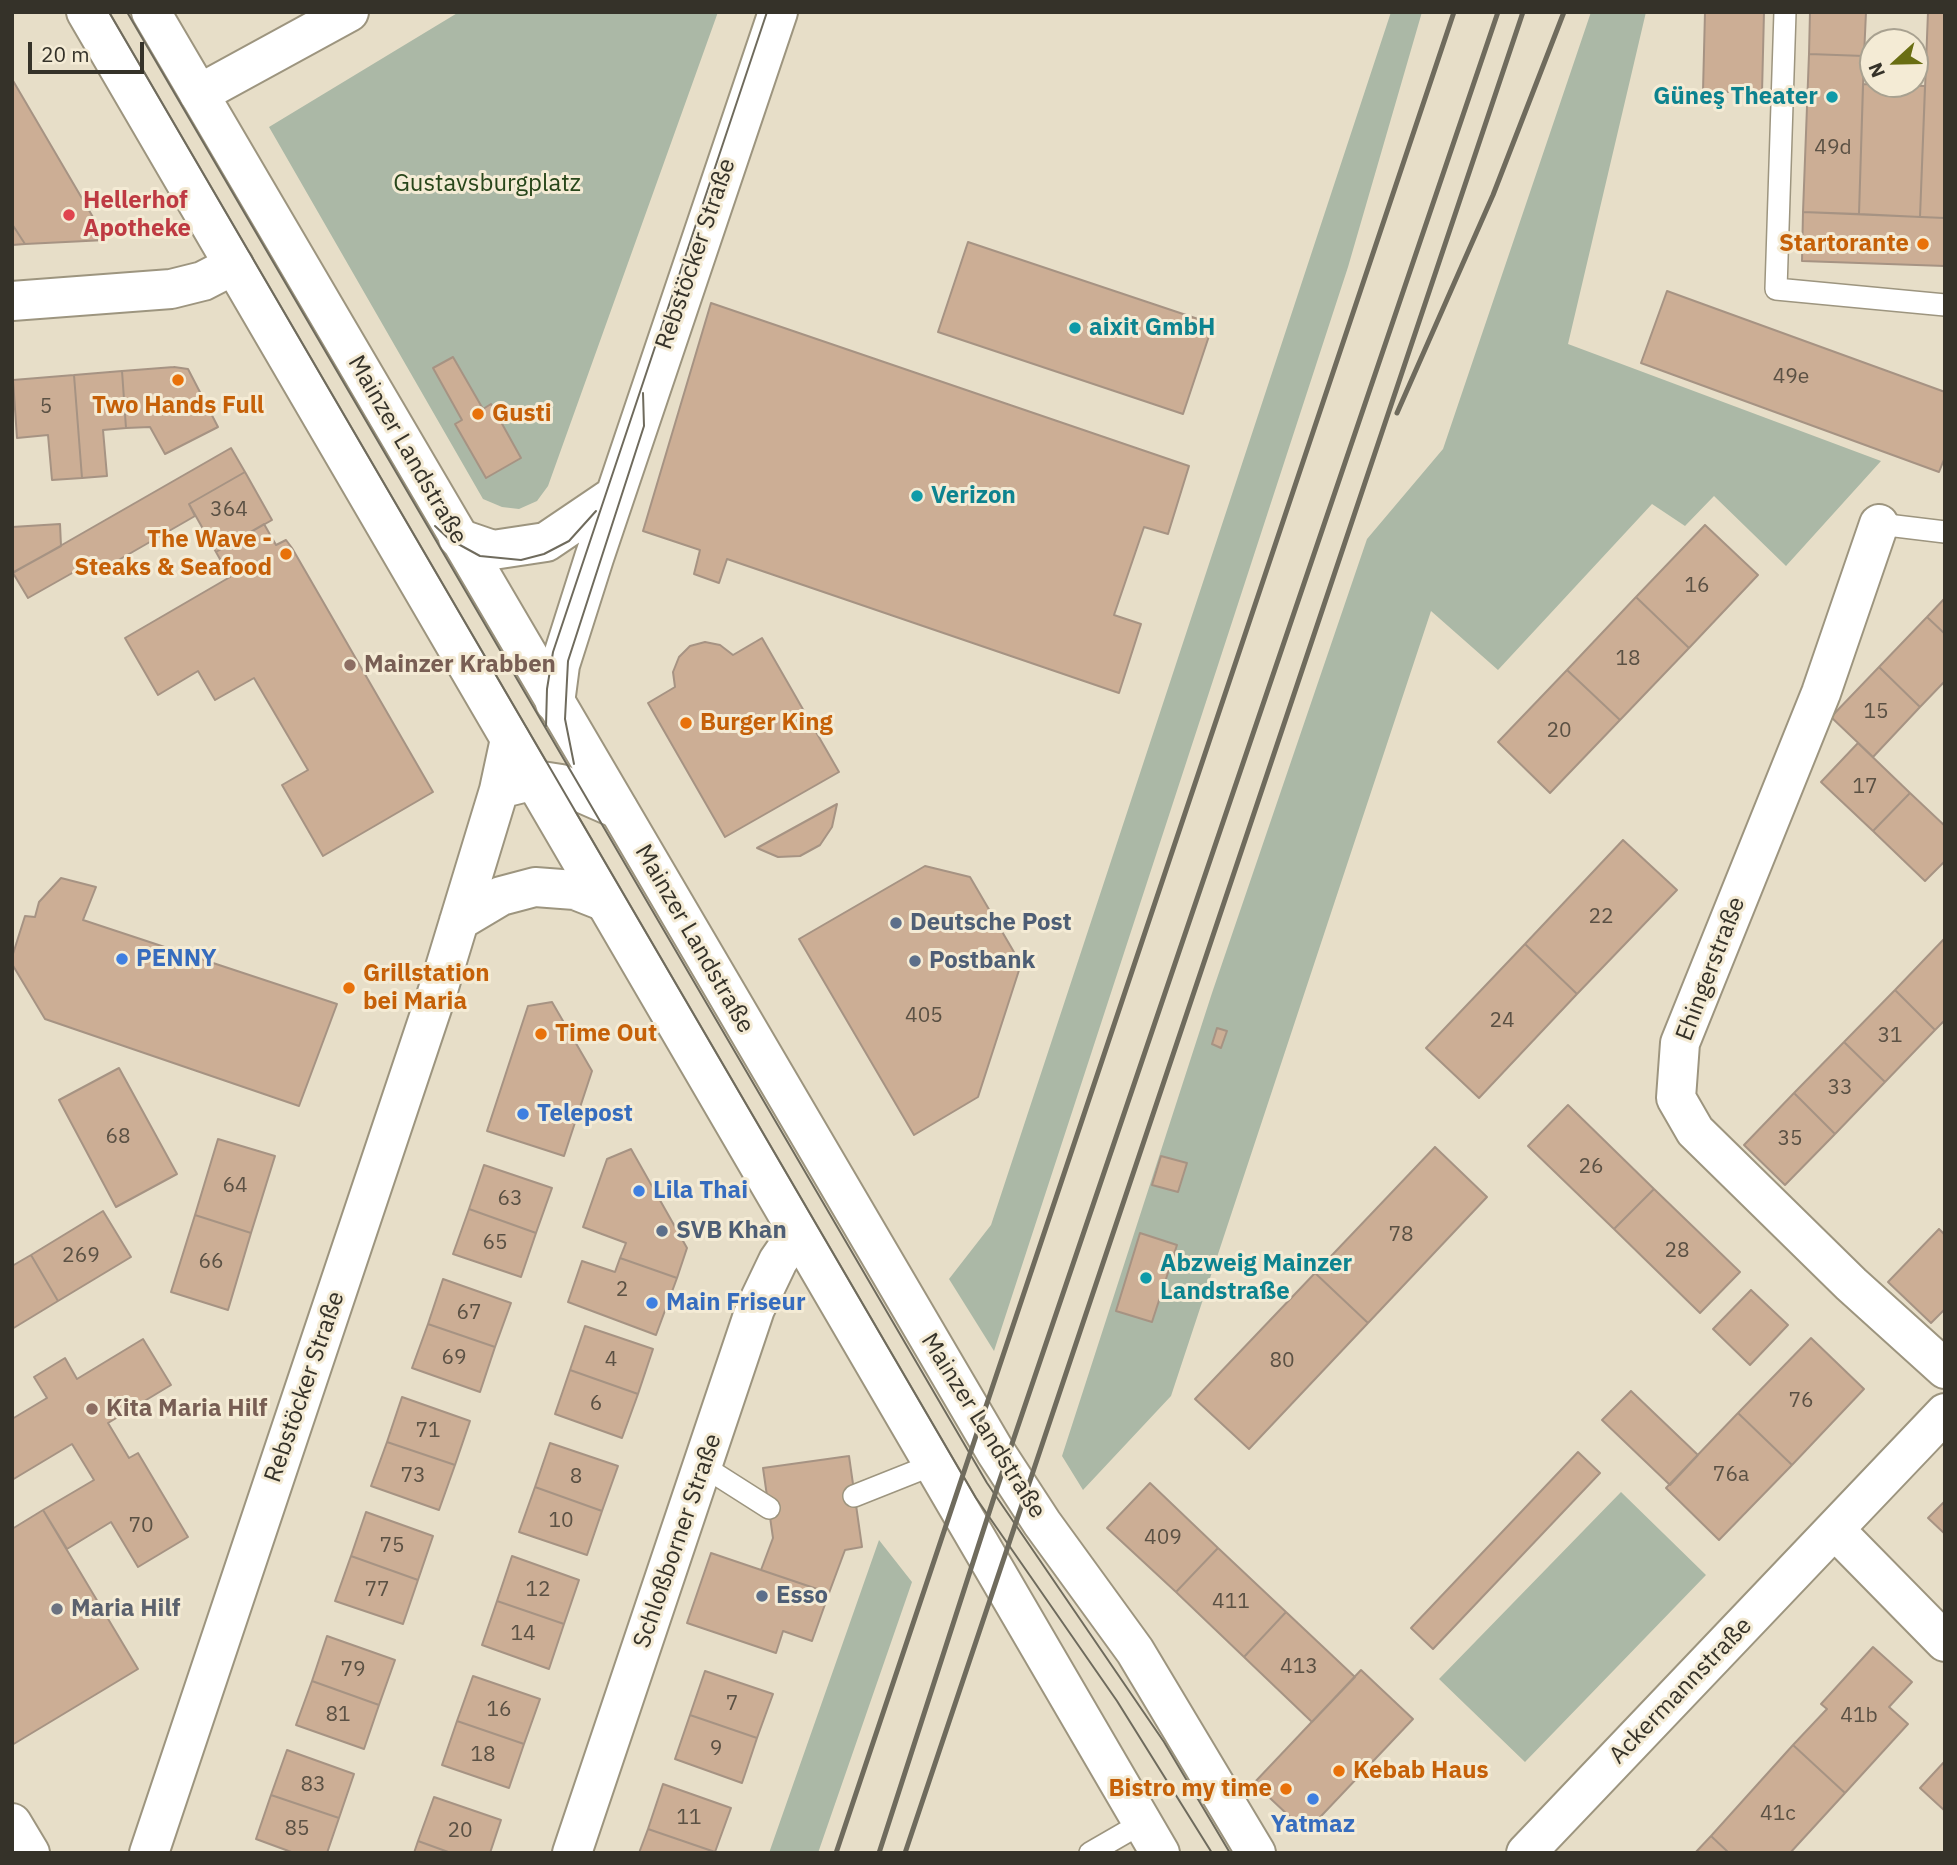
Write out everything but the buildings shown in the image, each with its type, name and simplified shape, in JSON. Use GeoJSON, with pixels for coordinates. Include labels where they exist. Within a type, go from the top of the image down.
{"type":"FeatureCollection","features":[{"type":"Feature","properties":{"kind":"street"},"geometry":{"type":"LineString","coordinates":[[86,12],[535,780],[796,1234],[1151,1838]]}},
{"type":"Feature","properties":{"kind":"street","name":"Mainzer Landstraße"},"geometry":{"type":"LineString","coordinates":[[151,12],[995,1451],[1042,1523],[1135,1651],[1256,1853]]}},
{"type":"Feature","properties":{"kind":"street"},"geometry":{"type":"LineString","coordinates":[[199,94],[349,12]]}},
{"type":"Feature","properties":{"kind":"street","name":"Rebstöcker Straße"},"geometry":{"type":"LineString","coordinates":[[555,704],[560,665],[614,496],[778,12]]}},
{"type":"Feature","properties":{"kind":"street"},"geometry":{"type":"LineString","coordinates":[[12,301],[171,289],[203,281],[234,265]]}},
{"type":"Feature","properties":{"kind":"street"},"geometry":{"type":"LineString","coordinates":[[458,538],[493,550],[546,542],[614,496]]}},
{"type":"Feature","properties":{"kind":"street","name":"Ehingerstraße"},"geometry":{"type":"LineString","coordinates":[[1879,524],[1821,694],[1680,1042],[1676,1098],[1695,1131],[1851,1284],[1945,1369]]}},
{"type":"Feature","properties":{"kind":"street","name":"Rebstöcker Straße"},"geometry":{"type":"LineString","coordinates":[[149,1853],[459,921],[499,790],[510,739]]}},
{"type":"Feature","properties":{"kind":"street"},"geometry":{"type":"LineString","coordinates":[[499,790],[535,780],[561,784],[618,809]]}},
{"type":"Feature","properties":{"kind":"street"},"geometry":{"type":"LineString","coordinates":[[459,921],[501,896],[535,887],[575,890],[603,901]]}},
{"type":"Feature","properties":{"kind":"street","name":"Schloßborner Straße"},"geometry":{"type":"LineString","coordinates":[[572,1853],[755,1309],[778,1261],[796,1234]]}},
{"type":"Feature","properties":{"kind":"street","name":"Ackermannstraße"},"geometry":{"type":"LineString","coordinates":[[1526,1853],[1945,1413]]}},
{"type":"Feature","properties":{"kind":"street"},"geometry":{"type":"LineString","coordinates":[[1835,1530],[1945,1642]]}},
{"type":"Feature","properties":{"kind":"street"},"geometry":{"type":"LineString","coordinates":[[12,1823],[30,1853]]}},
{"type":"Feature","properties":{"kind":"lane"},"geometry":{"type":"LineString","coordinates":[[1785,12],[1776,289],[1945,305]]}},
{"type":"Feature","properties":{"kind":"lane"},"geometry":{"type":"LineString","coordinates":[[1879,524],[1945,532]]}},
{"type":"Feature","properties":{"kind":"lane"},"geometry":{"type":"LineString","coordinates":[[854,1496],[932,1465]]}},
{"type":"Feature","properties":{"kind":"lane"},"geometry":{"type":"LineString","coordinates":[[703,1466],[769,1508]]}},
{"type":"Feature","properties":{"kind":"lane"},"geometry":{"type":"LineString","coordinates":[[1090,1853],[1151,1838]]}},
{"type":"Feature","properties":{"kind":"green space","name":"Gustavsburgplatz"},"geometry":{"type":"Polygon","coordinates":[[[459,12],[718,12],[548,486],[537,501],[519,509],[502,507],[483,499],[269,127],[459,12]]]}},
{"type":"Feature","properties":{"kind":"green space"},"geometry":{"type":"Polygon","coordinates":[[[1391,12],[1422,12],[1348,267],[994,1351],[949,1279],[991,1225],[1391,12]]]}},
{"type":"Feature","properties":{"kind":"green space"},"geometry":{"type":"Polygon","coordinates":[[[1591,12],[1646,12],[1568,344],[1881,461],[1786,566],[1714,496],[1685,526],[1652,504],[1498,670],[1431,611],[1171,1396],[1083,1490],[1062,1456],[1212,993],[1367,539],[1443,449],[1591,12]]]}},
{"type":"Feature","properties":{"kind":"green space"},"geometry":{"type":"Polygon","coordinates":[[[1621,1492],[1706,1575],[1525,1762],[1439,1679],[1621,1492]]]}},
{"type":"Feature","properties":{"kind":"green space"},"geometry":{"type":"Polygon","coordinates":[[[879,1540],[912,1582],[818,1853],[769,1853],[879,1540]]]}},
{"type":"Feature","properties":{"kind":"tram line"},"geometry":{"type":"LineString","coordinates":[[109,12],[976,1498],[1117,1701],[1212,1853]]}},
{"type":"Feature","properties":{"kind":"tram line"},"geometry":{"type":"LineString","coordinates":[[127,12],[987,1483],[1164,1742],[1230,1853]]}},
{"type":"Feature","properties":{"kind":"tram line"},"geometry":{"type":"LineString","coordinates":[[546,726],[547,689],[553,652],[767,12]]}},
{"type":"Feature","properties":{"kind":"tram line"},"geometry":{"type":"LineString","coordinates":[[574,764],[565,719],[568,661],[644,426],[643,393]]}},
{"type":"Feature","properties":{"kind":"tram line"},"geometry":{"type":"LineString","coordinates":[[435,526],[449,539],[480,556],[521,560],[544,554],[569,541],[596,511]]}},
{"type":"Feature","properties":{"kind":"railway"},"geometry":{"type":"LineString","coordinates":[[836,1853],[1454,12]]}},
{"type":"Feature","properties":{"kind":"railway"},"geometry":{"type":"LineString","coordinates":[[879,1853],[998,1485],[1498,12]]}},
{"type":"Feature","properties":{"kind":"railway"},"geometry":{"type":"LineString","coordinates":[[905,1853],[1523,12]]}},
{"type":"Feature","properties":{"kind":"railway"},"geometry":{"type":"LineString","coordinates":[[1397,413],[1493,195],[1564,12]]}},
{"type":"Feature","properties":{"kind":"place","name":"Güneş Theater"},"geometry":{"type":"Point","coordinates":[1832,97]}},
{"type":"Feature","properties":{"kind":"place","name":"Hellerhof Apotheke"},"geometry":{"type":"Point","coordinates":[69,215]}},
{"type":"Feature","properties":{"kind":"place","name":"Startorante"},"geometry":{"type":"Point","coordinates":[1923,244]}},
{"type":"Feature","properties":{"kind":"place","name":"aixit GmbH"},"geometry":{"type":"Point","coordinates":[1075,328]}},
{"type":"Feature","properties":{"kind":"place","name":"Two Hands Full"},"geometry":{"type":"Point","coordinates":[178,380]}},
{"type":"Feature","properties":{"kind":"place","name":"Gusti"},"geometry":{"type":"Point","coordinates":[478,414]}},
{"type":"Feature","properties":{"kind":"place","name":"Verizon"},"geometry":{"type":"Point","coordinates":[917,496]}},
{"type":"Feature","properties":{"kind":"place","name":"The Wave - Steaks & Seafood"},"geometry":{"type":"Point","coordinates":[286,554]}},
{"type":"Feature","properties":{"kind":"place","name":"Mainzer Krabben"},"geometry":{"type":"Point","coordinates":[350,665]}},
{"type":"Feature","properties":{"kind":"place","name":"Burger King"},"geometry":{"type":"Point","coordinates":[686,723]}},
{"type":"Feature","properties":{"kind":"place","name":"Deutsche Post"},"geometry":{"type":"Point","coordinates":[896,923]}},
{"type":"Feature","properties":{"kind":"place","name":"PENNY"},"geometry":{"type":"Point","coordinates":[122,959]}},
{"type":"Feature","properties":{"kind":"place","name":"Postbank"},"geometry":{"type":"Point","coordinates":[915,961]}},
{"type":"Feature","properties":{"kind":"place","name":"Grillstation bei Maria"},"geometry":{"type":"Point","coordinates":[349,988]}},
{"type":"Feature","properties":{"kind":"place","name":"Time Out"},"geometry":{"type":"Point","coordinates":[541,1034]}},
{"type":"Feature","properties":{"kind":"place","name":"Telepost"},"geometry":{"type":"Point","coordinates":[523,1114]}},
{"type":"Feature","properties":{"kind":"place","name":"Lila Thai"},"geometry":{"type":"Point","coordinates":[639,1191]}},
{"type":"Feature","properties":{"kind":"place","name":"SVB Khan"},"geometry":{"type":"Point","coordinates":[662,1231]}},
{"type":"Feature","properties":{"kind":"place","name":"Abzweig Mainzer Landstraße"},"geometry":{"type":"Point","coordinates":[1146,1278]}},
{"type":"Feature","properties":{"kind":"place","name":"Main Friseur"},"geometry":{"type":"Point","coordinates":[652,1303]}},
{"type":"Feature","properties":{"kind":"place","name":"Kita Maria Hilf"},"geometry":{"type":"Point","coordinates":[92,1409]}},
{"type":"Feature","properties":{"kind":"place","name":"Esso"},"geometry":{"type":"Point","coordinates":[762,1596]}},
{"type":"Feature","properties":{"kind":"place","name":"Maria Hilf"},"geometry":{"type":"Point","coordinates":[57,1609]}},
{"type":"Feature","properties":{"kind":"place","name":"Kebab Haus"},"geometry":{"type":"Point","coordinates":[1339,1771]}},
{"type":"Feature","properties":{"kind":"place","name":"Bistro my time"},"geometry":{"type":"Point","coordinates":[1286,1789]}},
{"type":"Feature","properties":{"kind":"place","name":"Yatmaz"},"geometry":{"type":"Point","coordinates":[1313,1799]}}]}
